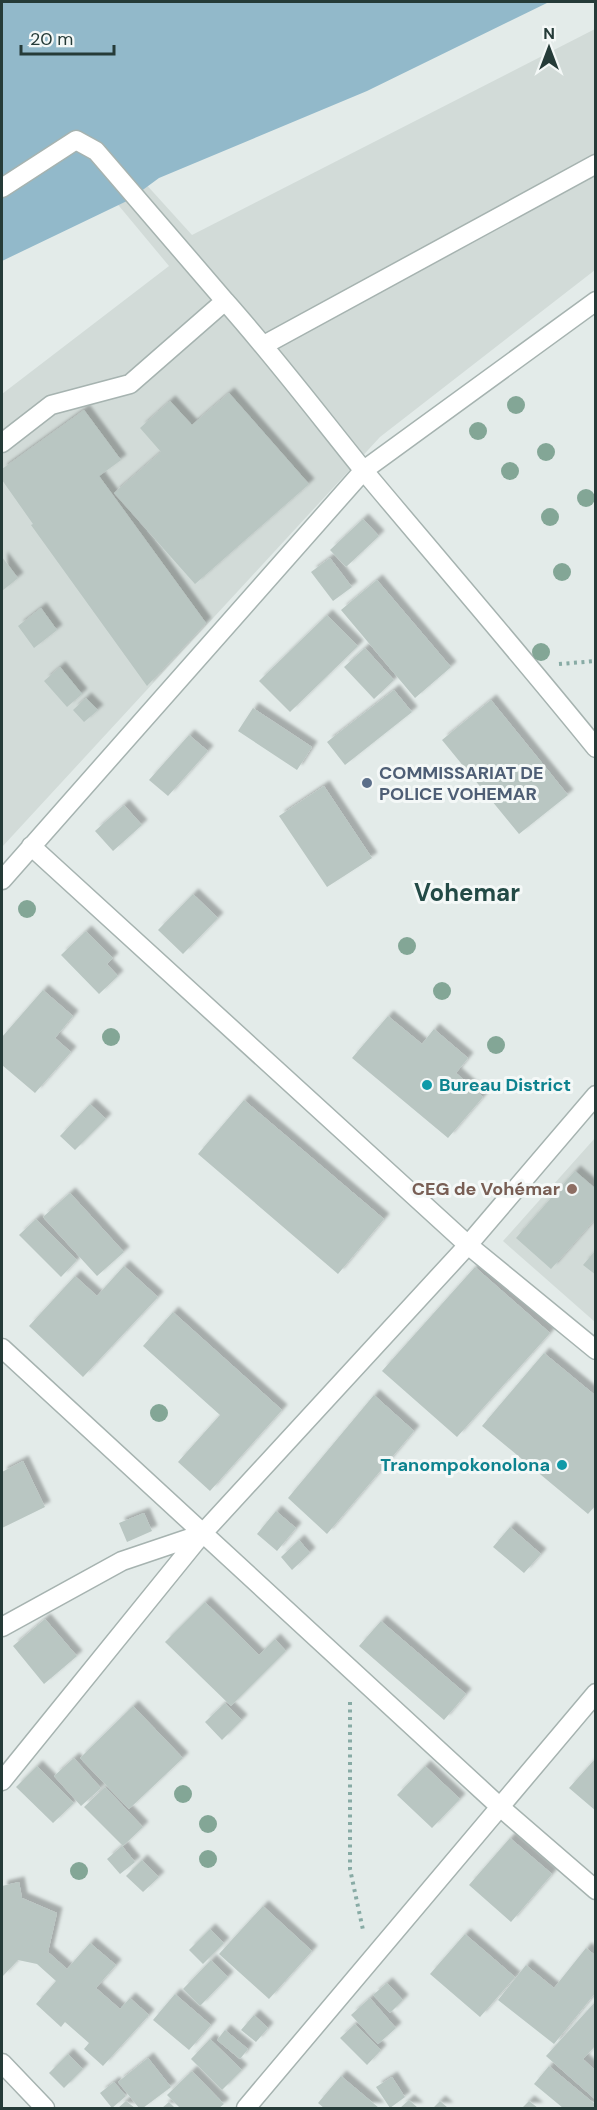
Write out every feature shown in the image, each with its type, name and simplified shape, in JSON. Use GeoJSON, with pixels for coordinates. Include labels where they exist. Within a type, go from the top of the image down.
{"type":"FeatureCollection","features":[{"type":"Feature","properties":{"kind":"street"},"geometry":{"type":"LineString","coordinates":[[2,188],[76,140],[96,151],[264,345],[364,470],[596,748]]}},
{"type":"Feature","properties":{"kind":"street"},"geometry":{"type":"LineString","coordinates":[[264,345],[596,164]]}},
{"type":"Feature","properties":{"kind":"street"},"geometry":{"type":"LineString","coordinates":[[2,443],[51,405],[130,384],[225,301]]}},
{"type":"Feature","properties":{"kind":"street"},"geometry":{"type":"LineString","coordinates":[[2,879],[364,470],[596,301]]}},
{"type":"Feature","properties":{"kind":"street"},"geometry":{"type":"LineString","coordinates":[[31,846],[468,1245],[596,1350]]}},
{"type":"Feature","properties":{"kind":"street"},"geometry":{"type":"LineString","coordinates":[[2,1781],[202,1534],[468,1245],[596,1095]]}},
{"type":"Feature","properties":{"kind":"street"},"geometry":{"type":"LineString","coordinates":[[2,1348],[351,1671],[499,1806],[596,1890]]}},
{"type":"Feature","properties":{"kind":"street"},"geometry":{"type":"LineString","coordinates":[[2,1627],[122,1561],[202,1534]]}},
{"type":"Feature","properties":{"kind":"street"},"geometry":{"type":"LineString","coordinates":[[246,2109],[596,1693]]}},
{"type":"Feature","properties":{"kind":"street"},"geometry":{"type":"LineString","coordinates":[[2,2063],[45,2109]]}},
{"type":"Feature","properties":{"kind":"path"},"geometry":{"type":"LineString","coordinates":[[544,684],[557,664],[596,661]]}},
{"type":"Feature","properties":{"kind":"path"},"geometry":{"type":"LineString","coordinates":[[351,1671],[350,1869],[370,1960]]}},
{"type":"Feature","properties":{"kind":"shaded area"},"geometry":{"type":"Polygon","coordinates":[[[595,29],[595,270],[380,437],[2,847],[2,394],[169,266],[80,159],[2,143],[105,139],[192,235],[595,29]]]}},
{"type":"Feature","properties":{"kind":"shaded area","name":"CEG de Vohémar"},"geometry":{"type":"Polygon","coordinates":[[[595,1138],[595,1322],[503,1241],[595,1138]]]}},
{"type":"Feature","properties":{"kind":"water"},"geometry":{"type":"Polygon","coordinates":[[[2,2],[549,2],[367,91],[159,178],[129,200],[2,261],[2,2]]]}},
{"type":"Feature","properties":{"kind":"building"},"geometry":{"type":"Polygon","coordinates":[[[229,393],[309,484],[195,584],[114,493],[161,452],[140,428],[170,401],[192,425],[229,393]]]}},
{"type":"Feature","properties":{"kind":"building"},"geometry":{"type":"Polygon","coordinates":[[[84,410],[121,460],[99,476],[206,623],[147,686],[31,525],[33,524],[2,480],[2,469],[84,410]]]}},
{"type":"Feature","properties":{"kind":"building"},"geometry":{"type":"Polygon","coordinates":[[[363,519],[379,536],[346,567],[330,550],[363,519]]]}},
{"type":"Feature","properties":{"kind":"building"},"geometry":{"type":"Polygon","coordinates":[[[2,557],[18,578],[2,591],[2,557]]]}},
{"type":"Feature","properties":{"kind":"building"},"geometry":{"type":"Polygon","coordinates":[[[330,558],[352,587],[333,601],[311,572],[330,558]]]}},
{"type":"Feature","properties":{"kind":"building"},"geometry":{"type":"Polygon","coordinates":[[[377,580],[451,667],[415,698],[341,610],[377,580]]]}},
{"type":"Feature","properties":{"kind":"building"},"geometry":{"type":"Polygon","coordinates":[[[41,608],[57,630],[34,648],[18,626],[41,608]]]}},
{"type":"Feature","properties":{"kind":"building"},"geometry":{"type":"Polygon","coordinates":[[[327,615],[358,646],[290,712],[259,681],[327,615]]]}},
{"type":"Feature","properties":{"kind":"building"},"geometry":{"type":"Polygon","coordinates":[[[365,648],[394,680],[374,699],[344,667],[365,648]]]}},
{"type":"Feature","properties":{"kind":"building"},"geometry":{"type":"Polygon","coordinates":[[[60,667],[82,694],[67,707],[44,681],[60,667]]]}},
{"type":"Feature","properties":{"kind":"building"},"geometry":{"type":"Polygon","coordinates":[[[394,690],[412,712],[345,765],[327,742],[394,690]]]}},
{"type":"Feature","properties":{"kind":"building"},"geometry":{"type":"Polygon","coordinates":[[[86,698],[98,710],[84,722],[73,710],[86,698]]]}},
{"type":"Feature","properties":{"kind":"building"},"geometry":{"type":"Polygon","coordinates":[[[491,700],[568,795],[519,834],[442,740],[491,700]]]}},
{"type":"Feature","properties":{"kind":"building"},"geometry":{"type":"Polygon","coordinates":[[[253,708],[312,747],[297,770],[238,731],[253,708]]]}},
{"type":"Feature","properties":{"kind":"building"},"geometry":{"type":"Polygon","coordinates":[[[189,735],[208,751],[168,796],[149,780],[189,735]]]}},
{"type":"Feature","properties":{"kind":"building"},"geometry":{"type":"Polygon","coordinates":[[[324,786],[372,858],[327,887],[279,816],[324,786]]]}},
{"type":"Feature","properties":{"kind":"building"},"geometry":{"type":"Polygon","coordinates":[[[124,805],[142,825],[113,851],[95,831],[124,805]]]}},
{"type":"Feature","properties":{"kind":"building"},"geometry":{"type":"Polygon","coordinates":[[[193,894],[218,918],[183,954],[158,930],[193,894]]]}},
{"type":"Feature","properties":{"kind":"building"},"geometry":{"type":"Polygon","coordinates":[[[86,931],[113,958],[107,964],[118,976],[99,994],[61,955],[86,931]]]}},
{"type":"Feature","properties":{"kind":"building"},"geometry":{"type":"Polygon","coordinates":[[[43,990],[73,1016],[55,1038],[71,1052],[35,1093],[2,1065],[2,1037],[43,990]]]}},
{"type":"Feature","properties":{"kind":"building","name":"Bureau District"},"geometry":{"type":"Polygon","coordinates":[[[388,1016],[422,1044],[434,1029],[468,1058],[456,1073],[483,1097],[448,1138],[352,1058],[388,1016]]]}},
{"type":"Feature","properties":{"kind":"building"},"geometry":{"type":"Polygon","coordinates":[[[244,1100],[384,1219],[338,1274],[198,1154],[244,1100]]]}},
{"type":"Feature","properties":{"kind":"building"},"geometry":{"type":"Polygon","coordinates":[[[90,1104],[106,1119],[75,1150],[60,1136],[90,1104]]]}},
{"type":"Feature","properties":{"kind":"building"},"geometry":{"type":"Polygon","coordinates":[[[575,1171],[596,1189],[596,1218],[551,1269],[516,1238],[575,1171]]]}},
{"type":"Feature","properties":{"kind":"building"},"geometry":{"type":"Polygon","coordinates":[[[70,1193],[124,1252],[97,1276],[43,1217],[70,1193]]]}},
{"type":"Feature","properties":{"kind":"building"},"geometry":{"type":"Polygon","coordinates":[[[36,1219],[77,1260],[61,1277],[19,1235],[36,1219]]]}},
{"type":"Feature","properties":{"kind":"building"},"geometry":{"type":"Polygon","coordinates":[[[596,1250],[596,1275],[583,1265],[596,1250]]]}},
{"type":"Feature","properties":{"kind":"building"},"geometry":{"type":"Polygon","coordinates":[[[124,1266],[158,1297],[83,1377],[29,1326],[75,1276],[97,1296],[124,1266]]]}},
{"type":"Feature","properties":{"kind":"building"},"geometry":{"type":"Polygon","coordinates":[[[475,1267],[550,1333],[457,1437],[382,1371],[475,1267]]]}},
{"type":"Feature","properties":{"kind":"building"},"geometry":{"type":"Polygon","coordinates":[[[173,1312],[282,1410],[210,1491],[178,1462],[220,1415],[143,1346],[173,1312]]]}},
{"type":"Feature","properties":{"kind":"building","name":"Tranompokonolona"},"geometry":{"type":"Polygon","coordinates":[[[544,1353],[596,1396],[596,1505],[588,1514],[482,1426],[544,1353]]]}},
{"type":"Feature","properties":{"kind":"building"},"geometry":{"type":"Polygon","coordinates":[[[374,1395],[414,1431],[327,1534],[288,1498],[374,1395]]]}},
{"type":"Feature","properties":{"kind":"building"},"geometry":{"type":"Polygon","coordinates":[[[23,1461],[45,1507],[2,1528],[2,1472],[23,1461]]]}},
{"type":"Feature","properties":{"kind":"building"},"geometry":{"type":"Polygon","coordinates":[[[276,1511],[296,1528],[277,1551],[257,1534],[276,1511]]]}},
{"type":"Feature","properties":{"kind":"building"},"geometry":{"type":"Polygon","coordinates":[[[144,1513],[152,1531],[127,1542],[119,1523],[144,1513]]]}},
{"type":"Feature","properties":{"kind":"building"},"geometry":{"type":"Polygon","coordinates":[[[510,1527],[541,1554],[524,1573],[493,1547],[510,1527]]]}},
{"type":"Feature","properties":{"kind":"building"},"geometry":{"type":"Polygon","coordinates":[[[299,1540],[310,1553],[292,1570],[281,1557],[299,1540]]]}},
{"type":"Feature","properties":{"kind":"building"},"geometry":{"type":"Polygon","coordinates":[[[205,1602],[259,1655],[275,1639],[286,1651],[231,1706],[165,1642],[205,1602]]]}},
{"type":"Feature","properties":{"kind":"building"},"geometry":{"type":"Polygon","coordinates":[[[45,1619],[77,1656],[44,1684],[13,1646],[45,1619]]]}},
{"type":"Feature","properties":{"kind":"building"},"geometry":{"type":"Polygon","coordinates":[[[381,1621],[466,1694],[444,1720],[359,1646],[381,1621]]]}},
{"type":"Feature","properties":{"kind":"building"},"geometry":{"type":"Polygon","coordinates":[[[225,1703],[242,1720],[222,1740],[205,1722],[225,1703]]]}},
{"type":"Feature","properties":{"kind":"building"},"geometry":{"type":"Polygon","coordinates":[[[133,1706],[183,1758],[129,1809],[80,1758],[133,1706]]]}},
{"type":"Feature","properties":{"kind":"building"},"geometry":{"type":"Polygon","coordinates":[[[74,1758],[101,1788],[81,1806],[54,1776],[74,1758]]]}},
{"type":"Feature","properties":{"kind":"building"},"geometry":{"type":"Polygon","coordinates":[[[596,1758],[596,1811],[569,1788],[596,1758]]]}},
{"type":"Feature","properties":{"kind":"building"},"geometry":{"type":"Polygon","coordinates":[[[37,1766],[74,1803],[53,1823],[16,1787],[37,1766]]]}},
{"type":"Feature","properties":{"kind":"building"},"geometry":{"type":"Polygon","coordinates":[[[425,1766],[460,1799],[432,1828],[397,1795],[425,1766]]]}},
{"type":"Feature","properties":{"kind":"building"},"geometry":{"type":"Polygon","coordinates":[[[105,1787],[143,1827],[123,1846],[84,1807],[105,1787]]]}},
{"type":"Feature","properties":{"kind":"building"},"geometry":{"type":"Polygon","coordinates":[[[510,1838],[552,1874],[511,1922],[469,1885],[510,1838]]]}},
{"type":"Feature","properties":{"kind":"building"},"geometry":{"type":"Polygon","coordinates":[[[122,1846],[135,1862],[120,1874],[107,1859],[122,1846]]]}},
{"type":"Feature","properties":{"kind":"building"},"geometry":{"type":"Polygon","coordinates":[[[142,1860],[159,1877],[143,1892],[126,1876],[142,1860]]]}},
{"type":"Feature","properties":{"kind":"building"},"geometry":{"type":"Polygon","coordinates":[[[19,1882],[22,1898],[57,1913],[48,1952],[67,1969],[90,1943],[116,1965],[96,1988],[120,2009],[130,1998],[149,2015],[103,2066],[84,2049],[89,2043],[65,2022],[61,2027],[36,2004],[56,1981],[37,1964],[18,1960],[2,1977],[2,1886],[19,1882]]]}},
{"type":"Feature","properties":{"kind":"building"},"geometry":{"type":"Polygon","coordinates":[[[263,1906],[312,1951],[269,1999],[219,1954],[263,1906]]]}},
{"type":"Feature","properties":{"kind":"building"},"geometry":{"type":"Polygon","coordinates":[[[210,1929],[224,1943],[203,1964],[189,1950],[210,1929]]]}},
{"type":"Feature","properties":{"kind":"building"},"geometry":{"type":"Polygon","coordinates":[[[465,1934],[515,1977],[480,2017],[430,1974],[465,1934]]]}},
{"type":"Feature","properties":{"kind":"building"},"geometry":{"type":"Polygon","coordinates":[[[586,1948],[596,1956],[596,1992],[554,2044],[498,2000],[526,1965],[554,1988],[586,1948]]]}},
{"type":"Feature","properties":{"kind":"building"},"geometry":{"type":"Polygon","coordinates":[[[211,1960],[228,1977],[200,2006],[183,1989],[211,1960]]]}},
{"type":"Feature","properties":{"kind":"building"},"geometry":{"type":"Polygon","coordinates":[[[387,1983],[403,2000],[390,2013],[373,1995],[387,1983]]]}},
{"type":"Feature","properties":{"kind":"building"},"geometry":{"type":"Polygon","coordinates":[[[175,1994],[211,2025],[189,2050],[153,2020],[175,1994]]]}},
{"type":"Feature","properties":{"kind":"building"},"geometry":{"type":"Polygon","coordinates":[[[370,1998],[396,2028],[378,2044],[351,2015],[370,1998]]]}},
{"type":"Feature","properties":{"kind":"building"},"geometry":{"type":"Polygon","coordinates":[[[596,2001],[596,2045],[583,2059],[596,2071],[596,2100],[546,2056],[596,2001]]]}},
{"type":"Feature","properties":{"kind":"building"},"geometry":{"type":"Polygon","coordinates":[[[254,2015],[268,2028],[256,2042],[241,2030],[254,2015]]]}},
{"type":"Feature","properties":{"kind":"building"},"geometry":{"type":"Polygon","coordinates":[[[355,2024],[381,2050],[367,2065],[340,2038],[355,2024]]]}},
{"type":"Feature","properties":{"kind":"building"},"geometry":{"type":"Polygon","coordinates":[[[225,2030],[248,2049],[240,2059],[217,2040],[225,2030]]]}},
{"type":"Feature","properties":{"kind":"building"},"geometry":{"type":"Polygon","coordinates":[[[210,2039],[242,2070],[222,2090],[191,2059],[210,2039]]]}},
{"type":"Feature","properties":{"kind":"building"},"geometry":{"type":"Polygon","coordinates":[[[68,2054],[83,2069],[64,2088],[49,2073],[68,2054]]]}},
{"type":"Feature","properties":{"kind":"building"},"geometry":{"type":"Polygon","coordinates":[[[148,2058],[171,2087],[143,2108],[139,2108],[118,2082],[148,2058]]]}},
{"type":"Feature","properties":{"kind":"building"},"geometry":{"type":"Polygon","coordinates":[[[549,2066],[596,2105],[596,2108],[563,2108],[534,2084],[549,2066]]]}},
{"type":"Feature","properties":{"kind":"building"},"geometry":{"type":"Polygon","coordinates":[[[192,2071],[224,2104],[219,2108],[180,2108],[167,2095],[192,2071]]]}},
{"type":"Feature","properties":{"kind":"building"},"geometry":{"type":"Polygon","coordinates":[[[341,2076],[379,2108],[324,2108],[318,2103],[341,2076]]]}},
{"type":"Feature","properties":{"kind":"building"},"geometry":{"type":"Polygon","coordinates":[[[392,2077],[405,2097],[390,2108],[376,2087],[392,2077]]]}},
{"type":"Feature","properties":{"kind":"building"},"geometry":{"type":"Polygon","coordinates":[[[114,2082],[126,2096],[112,2108],[100,2093],[114,2082]]]}},
{"type":"Feature","properties":{"kind":"building"},"geometry":{"type":"Polygon","coordinates":[[[409,2100],[418,2108],[400,2108],[409,2100]]]}},
{"type":"Feature","properties":{"kind":"building"},"geometry":{"type":"Polygon","coordinates":[[[126,2101],[135,2108],[118,2108],[126,2101]]]}},
{"type":"Feature","properties":{"kind":"building"},"geometry":{"type":"Polygon","coordinates":[[[440,2101],[448,2108],[433,2108],[440,2101]]]}},
{"type":"Feature","properties":{"kind":"building"},"geometry":{"type":"Polygon","coordinates":[[[529,2101],[538,2108],[522,2108],[529,2101]]]}},
{"type":"Feature","properties":{"kind":"building"},"geometry":{"type":"Polygon","coordinates":[[[169,2102],[175,2108],[162,2108],[169,2102]]]}},
{"type":"Feature","properties":{"kind":"place","name":"COMMISSARIAT DE POLICE VOHEMAR"},"geometry":{"type":"Point","coordinates":[367,783]}},
{"type":"Feature","properties":{"kind":"place","name":"Bureau District"},"geometry":{"type":"Point","coordinates":[427,1085]}},
{"type":"Feature","properties":{"kind":"place","name":"CEG de Vohémar"},"geometry":{"type":"Point","coordinates":[572,1189]}},
{"type":"Feature","properties":{"kind":"place","name":"Tranompokonolona"},"geometry":{"type":"Point","coordinates":[562,1465]}},
{"type":"Feature","properties":{"kind":"district","name":"Vohemar"},"geometry":{"type":"Point","coordinates":[467,892]}}]}
